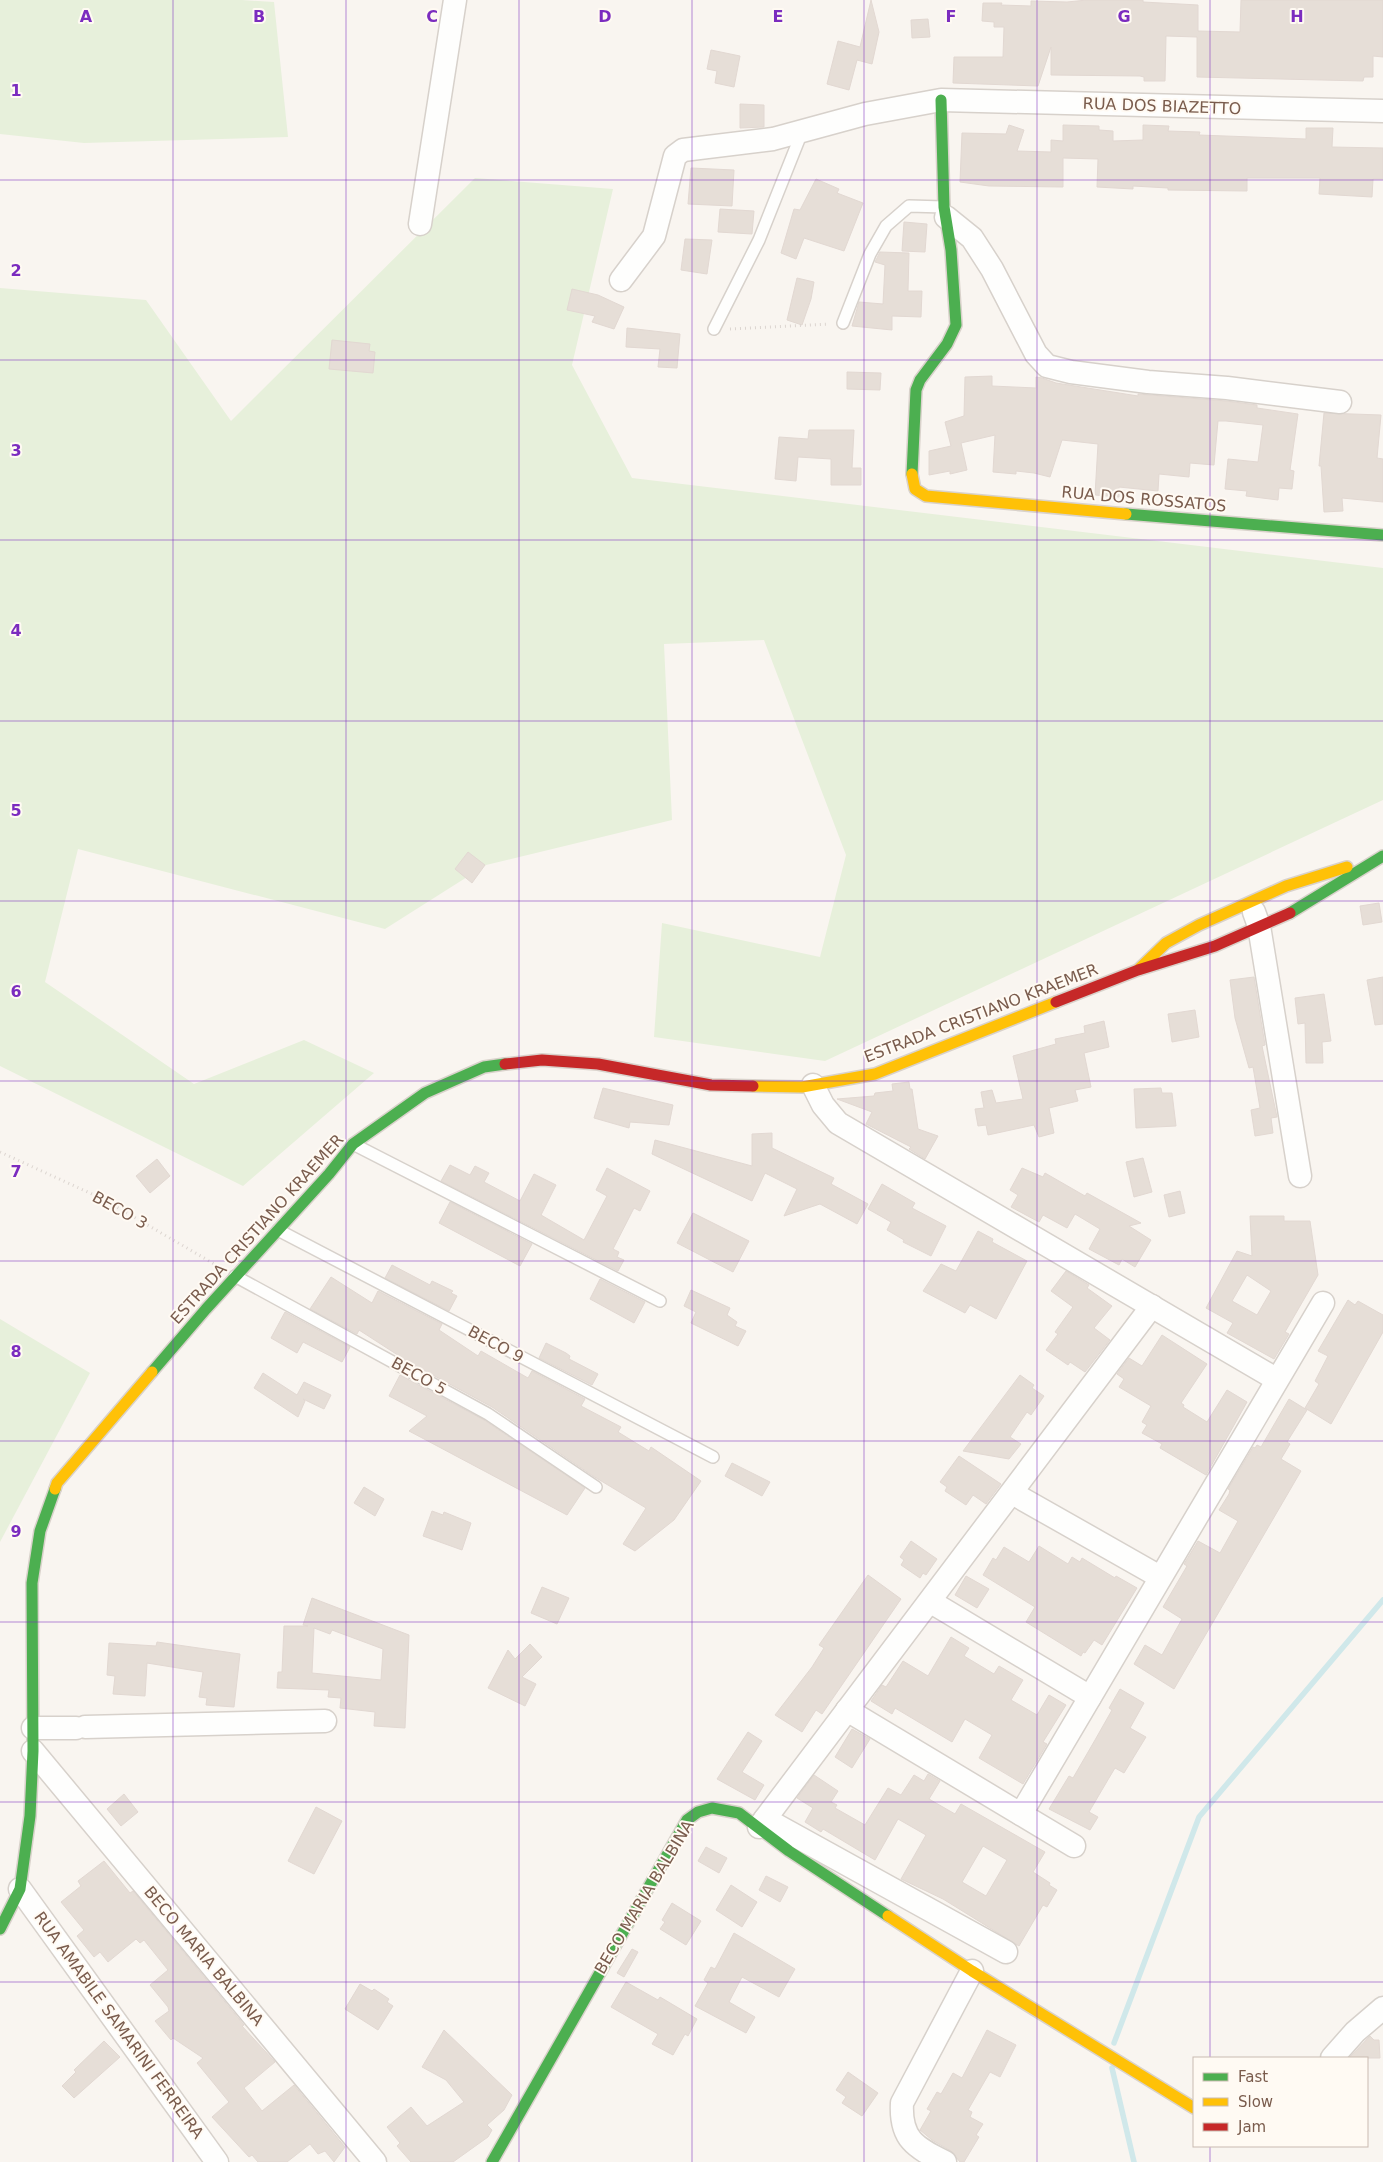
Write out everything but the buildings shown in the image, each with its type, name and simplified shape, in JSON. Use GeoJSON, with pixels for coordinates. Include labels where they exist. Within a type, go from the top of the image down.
{"type":"FeatureCollection","features":[{"type":"Feature","properties":{"kind":"main road"},"geometry":{"type":"LineString","coordinates":[[941,100],[945,212]]}},
{"type":"Feature","properties":{"kind":"main road","name":"RUA DOS ROSSATOS"},"geometry":{"type":"LineString","coordinates":[[945,212],[956,292],[956,325],[948,344],[920,380],[916,390],[912,479],[916,489],[926,496],[945,499],[1383,536]]}},
{"type":"Feature","properties":{"kind":"main road","name":"ESTRADA CRISTIANO KRAEMER"},"geometry":{"type":"LineString","coordinates":[[1138,970],[1166,944],[1198,925],[1286,886],[1378,858]]}},
{"type":"Feature","properties":{"kind":"main road","name":"ESTRADA CRISTIANO KRAEMER"},"geometry":{"type":"LineString","coordinates":[[0,1929],[20,1889],[30,1816],[33,1751],[32,1582],[40,1531],[57,1483],[235,1276],[353,1144],[425,1092],[484,1067],[542,1060],[598,1064],[711,1084],[802,1087],[875,1074],[1138,970],[1181,960],[1259,926],[1338,886],[1378,858]]}},
{"type":"Feature","properties":{"kind":"main road","name":"BECO MARIA BALBINA"},"geometry":{"type":"LineString","coordinates":[[492,2162],[687,1820],[698,1812],[712,1808],[726,1809],[762,1823],[789,1851],[972,1972],[1193,2107]]}},
{"type":"Feature","properties":{"kind":"street"},"geometry":{"type":"LineString","coordinates":[[420,224],[455,0]]}},
{"type":"Feature","properties":{"kind":"street","name":"RUA DOS BIAZETTO"},"geometry":{"type":"LineString","coordinates":[[620,280],[654,236],[677,153],[682,150],[773,139],[865,114],[941,100],[1383,111]]}},
{"type":"Feature","properties":{"kind":"street"},"geometry":{"type":"LineString","coordinates":[[945,212],[972,238],[992,269],[1036,354],[1047,366],[1071,372],[1148,382],[1228,388],[1340,402]]}},
{"type":"Feature","properties":{"kind":"street"},"geometry":{"type":"LineString","coordinates":[[1250,902],[1259,926],[1300,1176]]}},
{"type":"Feature","properties":{"kind":"street"},"geometry":{"type":"LineString","coordinates":[[813,1085],[823,1105],[838,1123],[1276,1378]]}},
{"type":"Feature","properties":{"kind":"street"},"geometry":{"type":"LineString","coordinates":[[1021,1814],[1276,1378],[1322,1303]]}},
{"type":"Feature","properties":{"kind":"street"},"geometry":{"type":"LineString","coordinates":[[1006,1952],[762,1823],[931,1602],[1152,1306]]}},
{"type":"Feature","properties":{"kind":"street"},"geometry":{"type":"LineString","coordinates":[[1012,1493],[1160,1577]]}},
{"type":"Feature","properties":{"kind":"street"},"geometry":{"type":"LineString","coordinates":[[931,1602],[1090,1697]]}},
{"type":"Feature","properties":{"kind":"street"},"geometry":{"type":"LineString","coordinates":[[847,1710],[1074,1846]]}},
{"type":"Feature","properties":{"kind":"street"},"geometry":{"type":"LineString","coordinates":[[33,1728],[325,1721]]}},
{"type":"Feature","properties":{"kind":"street","name":"BECO MARIA BALBINA"},"geometry":{"type":"LineString","coordinates":[[33,1751],[375,2162]]}},
{"type":"Feature","properties":{"kind":"street","name":"RUA AMABILE SAMARINI FERREIRA"},"geometry":{"type":"LineString","coordinates":[[20,1889],[217,2162]]}},
{"type":"Feature","properties":{"kind":"street"},"geometry":{"type":"LineString","coordinates":[[945,2162],[920,2149],[905,2134],[901,2118],[902,2103],[972,1972]]}},
{"type":"Feature","properties":{"kind":"street"},"geometry":{"type":"LineString","coordinates":[[1333,2057],[1355,2032],[1383,2008]]}},
{"type":"Feature","properties":{"kind":"lane"},"geometry":{"type":"LineString","coordinates":[[714,329],[759,240],[802,132]]}},
{"type":"Feature","properties":{"kind":"lane"},"geometry":{"type":"LineString","coordinates":[[843,323],[870,254],[886,226],[909,206],[945,212]]}},
{"type":"Feature","properties":{"kind":"lane"},"geometry":{"type":"LineString","coordinates":[[353,1144],[660,1301]]}},
{"type":"Feature","properties":{"kind":"lane","name":"BECO 9"},"geometry":{"type":"LineString","coordinates":[[278,1230],[714,1458]]}},
{"type":"Feature","properties":{"kind":"lane","name":"BECO 5"},"geometry":{"type":"LineString","coordinates":[[235,1276],[488,1414],[596,1487]]}},
{"type":"Feature","properties":{"kind":"path"},"geometry":{"type":"LineString","coordinates":[[714,329],[843,323]]}},
{"type":"Feature","properties":{"kind":"path","name":"BECO 3"},"geometry":{"type":"LineString","coordinates":[[0,1152],[103,1199],[235,1276]]}},
{"type":"Feature","properties":{"kind":"green space"},"geometry":{"type":"Polygon","coordinates":[[[0,0],[242,0],[274,2],[288,137],[84,143],[0,134],[0,0]]]}},
{"type":"Feature","properties":{"kind":"green space"},"geometry":{"type":"Polygon","coordinates":[[[475,178],[613,189],[572,365],[632,478],[1383,568],[1383,800],[825,1061],[654,1037],[662,923],[820,957],[846,855],[764,640],[664,644],[672,820],[486,865],[385,929],[78,849],[45,982],[194,1084],[304,1040],[374,1073],[243,1186],[0,1066],[0,288],[146,300],[231,421],[475,178]]]}},
{"type":"Feature","properties":{"kind":"green space"},"geometry":{"type":"Polygon","coordinates":[[[0,1319],[90,1373],[0,1542],[0,1319]]]}},
{"type":"Feature","properties":{"kind":"waterway"},"geometry":{"type":"LineString","coordinates":[[1114,2043],[1199,1817],[1383,1600]]}},
{"type":"Feature","properties":{"kind":"waterway"},"geometry":{"type":"LineString","coordinates":[[1112,2068],[1134,2162]]}},
{"type":"Feature","properties":{"kind":"traffic: fast"},"geometry":{"type":"LineString","coordinates":[[912,474],[916,390],[920,380],[947,344],[956,325],[951,250],[944,207],[941,100]]}},
{"type":"Feature","properties":{"kind":"traffic: fast"},"geometry":{"type":"LineString","coordinates":[[1126,514],[1383,535]]}},
{"type":"Feature","properties":{"kind":"traffic: fast"},"geometry":{"type":"LineString","coordinates":[[1290,913],[1383,856]]}},
{"type":"Feature","properties":{"kind":"traffic: fast"},"geometry":{"type":"LineString","coordinates":[[152,1372],[206,1309],[329,1174],[353,1144],[425,1093],[484,1067],[505,1064]]}},
{"type":"Feature","properties":{"kind":"traffic: fast"},"geometry":{"type":"LineString","coordinates":[[0,1929],[20,1889],[30,1816],[33,1751],[32,1583],[40,1531],[55,1489]]}},
{"type":"Feature","properties":{"kind":"traffic: fast"},"geometry":{"type":"LineString","coordinates":[[492,2162],[687,1820],[698,1812],[712,1808],[739,1813],[789,1851],[888,1916]]}},
{"type":"Feature","properties":{"kind":"traffic: slow"},"geometry":{"type":"LineString","coordinates":[[912,474],[915,489],[926,496],[1126,514]]}},
{"type":"Feature","properties":{"kind":"traffic: slow"},"geometry":{"type":"LineString","coordinates":[[1139,969],[1166,943],[1199,925],[1286,886],[1347,867]]}},
{"type":"Feature","properties":{"kind":"traffic: slow"},"geometry":{"type":"LineString","coordinates":[[753,1086],[802,1087],[875,1074],[1056,1002]]}},
{"type":"Feature","properties":{"kind":"traffic: slow"},"geometry":{"type":"LineString","coordinates":[[55,1489],[57,1483],[152,1372]]}},
{"type":"Feature","properties":{"kind":"traffic: slow"},"geometry":{"type":"LineString","coordinates":[[888,1916],[972,1971],[1193,2107]]}},
{"type":"Feature","properties":{"kind":"traffic: jam"},"geometry":{"type":"LineString","coordinates":[[1056,1002],[1138,970],[1215,946],[1290,913]]}},
{"type":"Feature","properties":{"kind":"traffic: jam"},"geometry":{"type":"LineString","coordinates":[[505,1064],[542,1060],[598,1064],[711,1085],[753,1086]]}}]}
